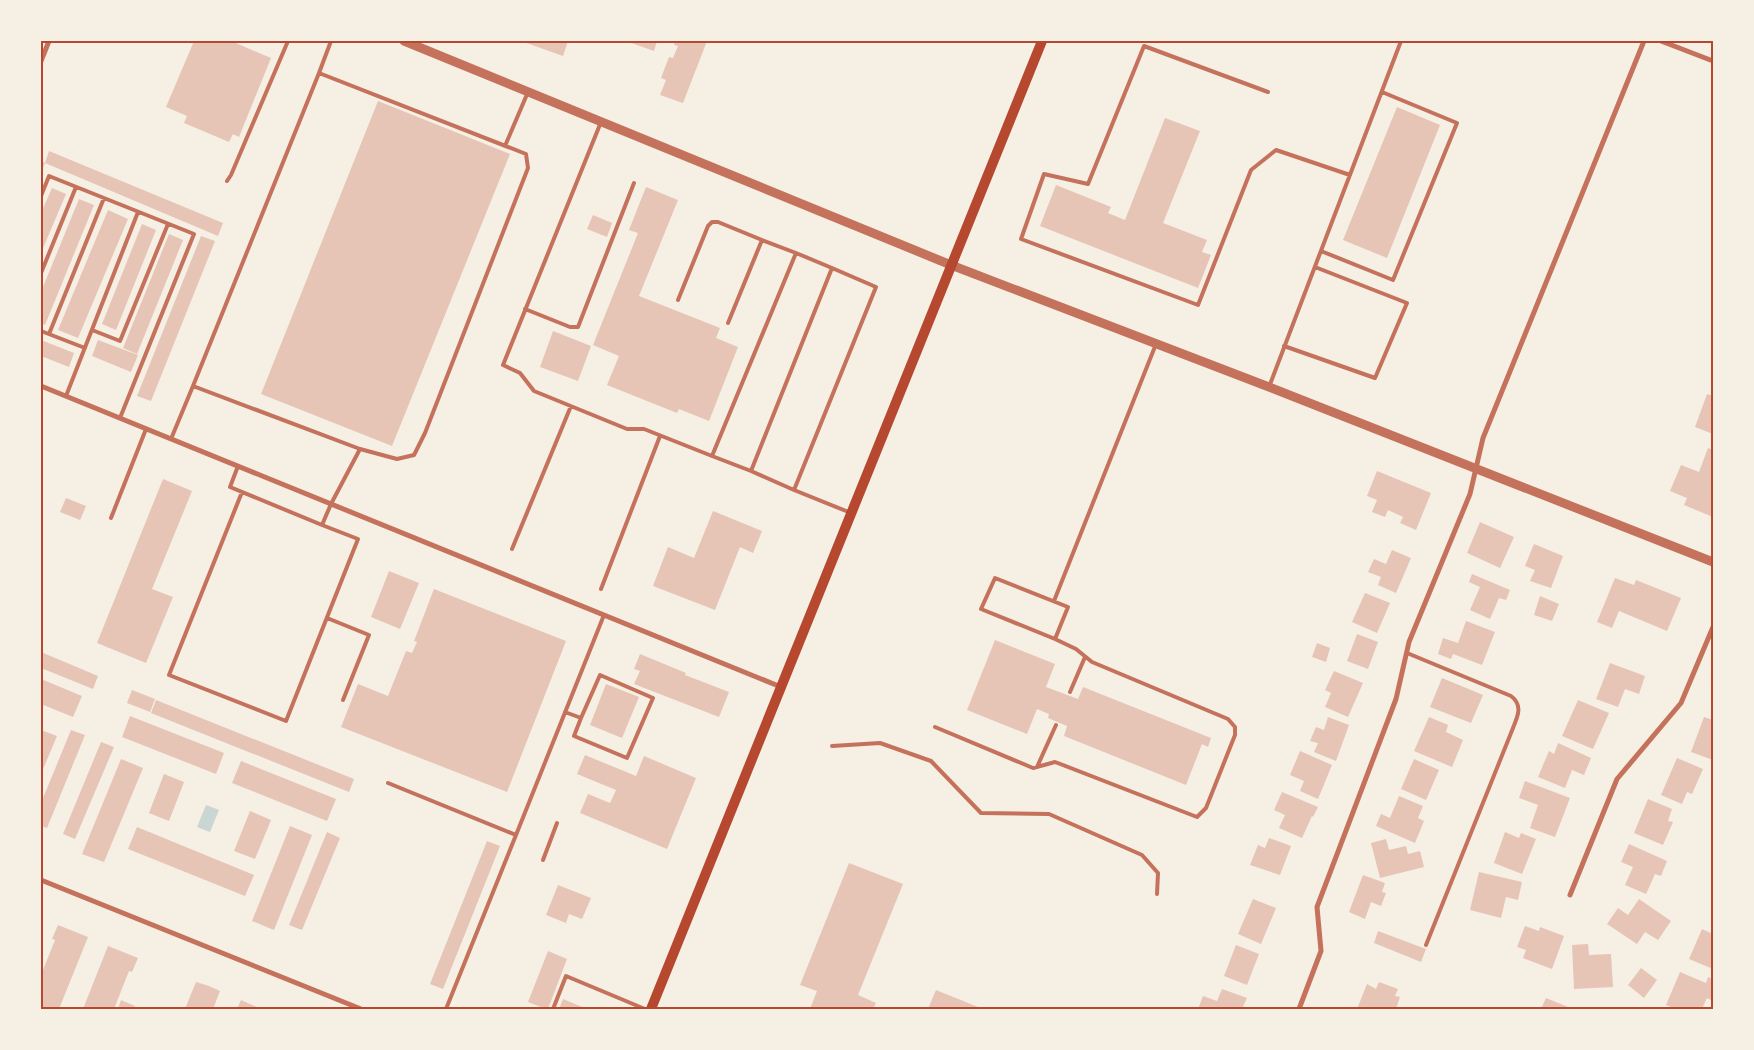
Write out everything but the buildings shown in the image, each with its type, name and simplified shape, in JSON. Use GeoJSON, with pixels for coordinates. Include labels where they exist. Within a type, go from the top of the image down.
{"type":"FeatureCollection","features":[{"type":"Feature","properties":{"kind":"main road"},"geometry":{"type":"LineString","coordinates":[[651,1009],[1042,41]]}},
{"type":"Feature","properties":{"kind":"street"},"geometry":{"type":"LineString","coordinates":[[41,61],[49,41]]}},
{"type":"Feature","properties":{"kind":"street"},"geometry":{"type":"LineString","coordinates":[[404,41],[951,266],[1269,387],[1475,470],[1713,562]]}},
{"type":"Feature","properties":{"kind":"street"},"geometry":{"type":"LineString","coordinates":[[1299,1009],[1321,951],[1317,908],[1396,699],[1409,642],[1470,494],[1483,438],[1644,41]]}},
{"type":"Feature","properties":{"kind":"street"},"geometry":{"type":"LineString","coordinates":[[1661,41],[1713,61]]}},
{"type":"Feature","properties":{"kind":"street"},"geometry":{"type":"LineString","coordinates":[[41,386],[781,687]]}},
{"type":"Feature","properties":{"kind":"street"},"geometry":{"type":"LineString","coordinates":[[1570,895],[1617,779],[1681,703],[1713,627]]}},
{"type":"Feature","properties":{"kind":"street"},"geometry":{"type":"LineString","coordinates":[[41,880],[361,1009]]}},
{"type":"Feature","properties":{"kind":"lane"},"geometry":{"type":"LineString","coordinates":[[227,181],[232,176],[288,41]]}},
{"type":"Feature","properties":{"kind":"lane"},"geometry":{"type":"LineString","coordinates":[[172,439],[331,41]]}},
{"type":"Feature","properties":{"kind":"lane"},"geometry":{"type":"LineString","coordinates":[[1269,387],[1401,41]]}},
{"type":"Feature","properties":{"kind":"lane"},"geometry":{"type":"LineString","coordinates":[[1268,92],[1144,46],[1088,184],[1044,174],[1020,239],[1198,305],[1250,170],[1276,150],[1350,175]]}},
{"type":"Feature","properties":{"kind":"lane"},"geometry":{"type":"LineString","coordinates":[[193,386],[360,449],[396,459],[414,455],[425,433],[528,168],[526,154],[318,73]]}},
{"type":"Feature","properties":{"kind":"lane"},"geometry":{"type":"LineString","coordinates":[[505,146],[528,92]]}},
{"type":"Feature","properties":{"kind":"lane"},"geometry":{"type":"LineString","coordinates":[[1321,251],[1393,280],[1457,122],[1382,92]]}},
{"type":"Feature","properties":{"kind":"lane"},"geometry":{"type":"LineString","coordinates":[[601,122],[503,365],[520,373],[534,391],[627,429],[640,429],[751,471],[851,514]]}},
{"type":"Feature","properties":{"kind":"lane"},"geometry":{"type":"LineString","coordinates":[[41,196],[49,176],[194,234],[120,418]]}},
{"type":"Feature","properties":{"kind":"lane"},"geometry":{"type":"LineString","coordinates":[[525,309],[570,327],[578,327],[634,183]]}},
{"type":"Feature","properties":{"kind":"lane"},"geometry":{"type":"LineString","coordinates":[[41,274],[76,187]]}},
{"type":"Feature","properties":{"kind":"lane"},"geometry":{"type":"LineString","coordinates":[[49,334],[104,198]]}},
{"type":"Feature","properties":{"kind":"lane"},"geometry":{"type":"LineString","coordinates":[[66,396],[138,212]]}},
{"type":"Feature","properties":{"kind":"lane"},"geometry":{"type":"LineString","coordinates":[[678,300],[708,226],[712,222],[796,253],[876,287],[794,490]]}},
{"type":"Feature","properties":{"kind":"lane"},"geometry":{"type":"LineString","coordinates":[[92,330],[120,341],[168,224]]}},
{"type":"Feature","properties":{"kind":"lane"},"geometry":{"type":"LineString","coordinates":[[728,323],[762,240]]}},
{"type":"Feature","properties":{"kind":"lane"},"geometry":{"type":"LineString","coordinates":[[712,456],[796,253]]}},
{"type":"Feature","properties":{"kind":"lane"},"geometry":{"type":"LineString","coordinates":[[1284,346],[1375,378],[1407,303],[1314,267]]}},
{"type":"Feature","properties":{"kind":"lane"},"geometry":{"type":"LineString","coordinates":[[751,471],[832,268]]}},
{"type":"Feature","properties":{"kind":"lane"},"geometry":{"type":"LineString","coordinates":[[41,331],[85,348]]}},
{"type":"Feature","properties":{"kind":"lane"},"geometry":{"type":"LineString","coordinates":[[1054,601],[1156,344]]}},
{"type":"Feature","properties":{"kind":"lane"},"geometry":{"type":"LineString","coordinates":[[512,549],[571,406]]}},
{"type":"Feature","properties":{"kind":"lane"},"geometry":{"type":"LineString","coordinates":[[111,518],[146,429]]}},
{"type":"Feature","properties":{"kind":"lane"},"geometry":{"type":"LineString","coordinates":[[601,589],[660,436]]}},
{"type":"Feature","properties":{"kind":"lane"},"geometry":{"type":"LineString","coordinates":[[322,525],[360,449]]}},
{"type":"Feature","properties":{"kind":"lane"},"geometry":{"type":"LineString","coordinates":[[238,466],[230,487],[358,539],[286,721],[169,675],[242,492]]}},
{"type":"Feature","properties":{"kind":"lane"},"geometry":{"type":"LineString","coordinates":[[935,728],[1033,768],[1055,762],[1197,816],[1206,808],[1235,735],[1235,727],[1228,719],[1092,662],[1076,650],[1054,639],[981,609],[995,578],[1068,606],[1054,639]]}},
{"type":"Feature","properties":{"kind":"lane"},"geometry":{"type":"LineString","coordinates":[[446,1009],[604,615]]}},
{"type":"Feature","properties":{"kind":"lane"},"geometry":{"type":"LineString","coordinates":[[327,618],[369,635],[343,700]]}},
{"type":"Feature","properties":{"kind":"lane"},"geometry":{"type":"LineString","coordinates":[[1407,653],[1511,696],[1516,700],[1519,707],[1519,713],[1426,945]]}},
{"type":"Feature","properties":{"kind":"lane"},"geometry":{"type":"LineString","coordinates":[[1070,692],[1085,657]]}},
{"type":"Feature","properties":{"kind":"lane"},"geometry":{"type":"LineString","coordinates":[[600,675],[653,698],[627,758],[574,736],[581,718],[600,675]]}},
{"type":"Feature","properties":{"kind":"lane"},"geometry":{"type":"LineString","coordinates":[[565,712],[581,718]]}},
{"type":"Feature","properties":{"kind":"lane"},"geometry":{"type":"LineString","coordinates":[[1037,767],[1056,725]]}},
{"type":"Feature","properties":{"kind":"lane"},"geometry":{"type":"LineString","coordinates":[[832,746],[880,743],[931,761],[981,813],[1049,814],[1142,855],[1158,873],[1157,894]]}},
{"type":"Feature","properties":{"kind":"lane"},"geometry":{"type":"LineString","coordinates":[[388,783],[516,835]]}},
{"type":"Feature","properties":{"kind":"lane"},"geometry":{"type":"LineString","coordinates":[[543,860],[557,824]]}},
{"type":"Feature","properties":{"kind":"lane"},"geometry":{"type":"LineString","coordinates":[[553,1009],[566,976],[645,1009]]}},
{"type":"Feature","properties":{"kind":"shaded area"},"geometry":{"type":"Polygon","coordinates":[[[206,805],[219,810],[210,832],[197,827],[206,805]]]}}]}
